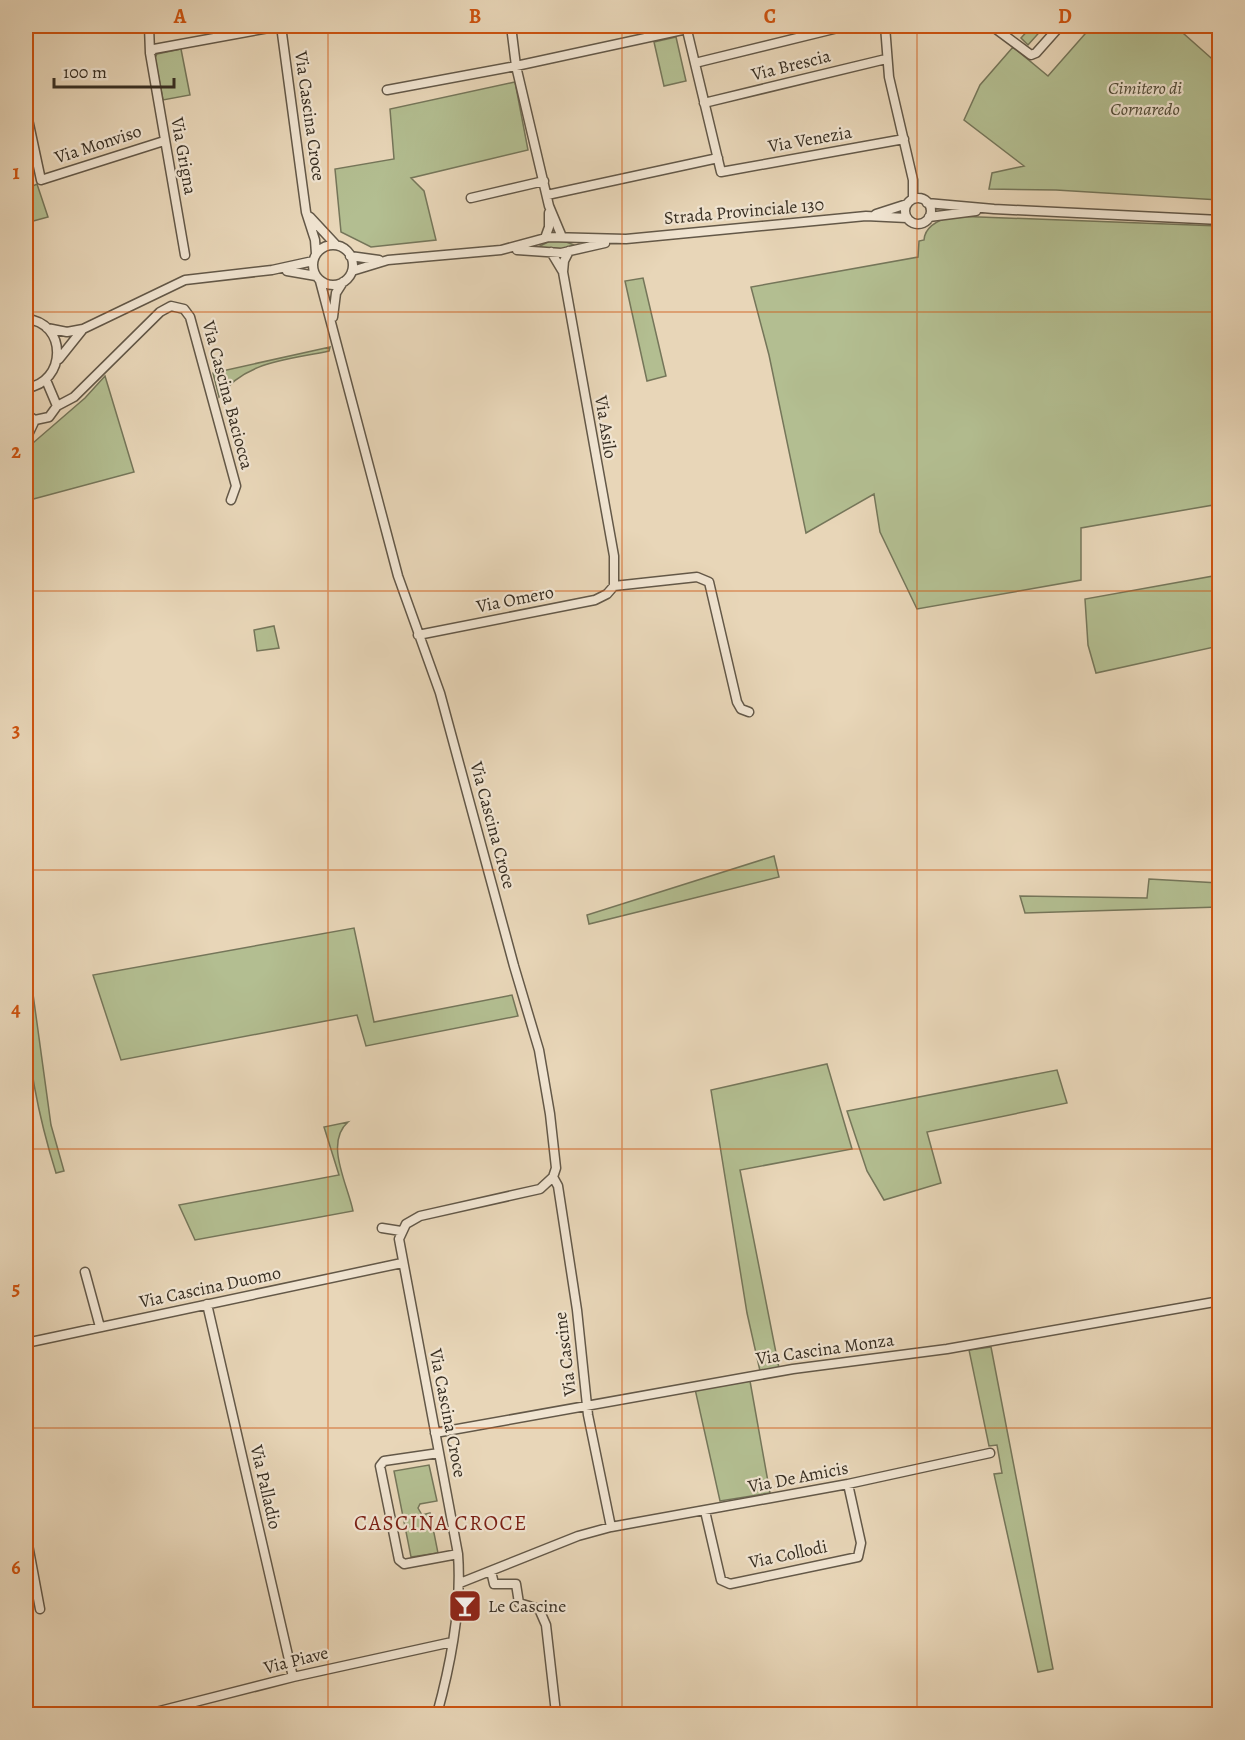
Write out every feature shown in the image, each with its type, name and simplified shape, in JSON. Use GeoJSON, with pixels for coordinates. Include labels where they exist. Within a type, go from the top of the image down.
{"type":"FeatureCollection","features":[{"type":"Feature","properties":{"kind":"street","name":"Via Grigna"},"geometry":{"type":"LineString","coordinates":[[149,26],[150,53],[185,255]]}},
{"type":"Feature","properties":{"kind":"street"},"geometry":{"type":"LineString","coordinates":[[150,53],[154,49],[281,26],[295,26]]}},
{"type":"Feature","properties":{"kind":"street","name":"Via Cascina Croce"},"geometry":{"type":"LineString","coordinates":[[281,26],[306,212],[315,240],[314,258]]}},
{"type":"Feature","properties":{"kind":"street"},"geometry":{"type":"LineString","coordinates":[[511,26],[516,66],[549,206],[549,227],[545,238]]}},
{"type":"Feature","properties":{"kind":"street"},"geometry":{"type":"LineString","coordinates":[[694,63],[846,26]]}},
{"type":"Feature","properties":{"kind":"street"},"geometry":{"type":"LineString","coordinates":[[885,26],[886,59],[917,201],[930,210],[929,217]]}},
{"type":"Feature","properties":{"kind":"street"},"geometry":{"type":"LineString","coordinates":[[992,26],[1031,55],[1036,53],[1060,26]]}},
{"type":"Feature","properties":{"kind":"street"},"geometry":{"type":"LineString","coordinates":[[387,90],[516,66],[687,27],[718,158],[547,195]]}},
{"type":"Feature","properties":{"kind":"street","name":"Via Brescia"},"geometry":{"type":"LineString","coordinates":[[704,103],[886,59]]}},
{"type":"Feature","properties":{"kind":"street","name":"Via Monviso"},"geometry":{"type":"LineString","coordinates":[[26,110],[41,180],[164,141]]}},
{"type":"Feature","properties":{"kind":"street","name":"Via Venezia"},"geometry":{"type":"LineString","coordinates":[[718,158],[721,172],[904,139]]}},
{"type":"Feature","properties":{"kind":"street"},"geometry":{"type":"LineString","coordinates":[[471,198],[544,181]]}},
{"type":"Feature","properties":{"kind":"street"},"geometry":{"type":"LineString","coordinates":[[994,209],[929,217],[918,224],[907,218],[905,211],[917,201],[994,209],[1220,220]]}},
{"type":"Feature","properties":{"kind":"street","name":"Strada Provinciale 130"},"geometry":{"type":"LineString","coordinates":[[350,256],[388,260],[501,250],[569,251],[626,239],[866,216],[896,210],[917,201]]}},
{"type":"Feature","properties":{"kind":"street"},"geometry":{"type":"LineString","coordinates":[[549,206],[562,237]]}},
{"type":"Feature","properties":{"kind":"street"},"geometry":{"type":"LineString","coordinates":[[272,270],[302,272],[332,285],[343,282],[352,271],[350,256],[320,230],[306,212]]}},
{"type":"Feature","properties":{"kind":"street","name":"Strada Provinciale 130"},"geometry":{"type":"LineString","coordinates":[[866,216],[907,218]]}},
{"type":"Feature","properties":{"kind":"street","name":"Strada Provinciale 130"},"geometry":{"type":"LineString","coordinates":[[501,250],[545,238],[626,239]]}},
{"type":"Feature","properties":{"kind":"street"},"geometry":{"type":"LineString","coordinates":[[47,328],[67,332],[83,329],[185,280],[272,270],[314,258],[324,247],[336,245]]}},
{"type":"Feature","properties":{"kind":"street","name":"Via Asilo"},"geometry":{"type":"LineString","coordinates":[[569,251],[564,261],[564,272],[614,556],[614,586]]}},
{"type":"Feature","properties":{"kind":"street","name":"Via Asilo"},"geometry":{"type":"LineString","coordinates":[[551,252],[564,272]]}},
{"type":"Feature","properties":{"kind":"street"},"geometry":{"type":"LineString","coordinates":[[314,258],[318,278]]}},
{"type":"Feature","properties":{"kind":"street","name":"Strada Provinciale 130"},"geometry":{"type":"LineString","coordinates":[[352,271],[388,260]]}},
{"type":"Feature","properties":{"kind":"street","name":"Via Cascina Croce"},"geometry":{"type":"LineString","coordinates":[[318,278],[398,576],[446,714],[539,1050],[554,1144],[556,1168],[553,1177]]}},
{"type":"Feature","properties":{"kind":"street","name":"Via Cascina Croce"},"geometry":{"type":"LineString","coordinates":[[333,327],[333,305],[343,282]]}},
{"type":"Feature","properties":{"kind":"street","name":"Via Cascina Baciocca"},"geometry":{"type":"LineString","coordinates":[[56,401],[69,399],[160,312],[171,306],[184,309],[190,318],[236,486],[231,500]]}},
{"type":"Feature","properties":{"kind":"street"},"geometry":{"type":"LineString","coordinates":[[26,319],[40,322],[47,328],[57,344],[57,362]]}},
{"type":"Feature","properties":{"kind":"street"},"geometry":{"type":"LineString","coordinates":[[26,388],[46,380],[83,329]]}},
{"type":"Feature","properties":{"kind":"street"},"geometry":{"type":"LineString","coordinates":[[26,407],[29,416],[35,420],[49,417],[56,401],[48,390],[46,380]]}},
{"type":"Feature","properties":{"kind":"street"},"geometry":{"type":"LineString","coordinates":[[26,439],[35,420]]}},
{"type":"Feature","properties":{"kind":"street"},"geometry":{"type":"LineString","coordinates":[[614,586],[697,577],[709,582],[737,702],[741,710],[749,712]]}},
{"type":"Feature","properties":{"kind":"street","name":"Via Omero"},"geometry":{"type":"LineString","coordinates":[[418,635],[595,600],[607,594],[614,586]]}},
{"type":"Feature","properties":{"kind":"street"},"geometry":{"type":"LineString","coordinates":[[382,1228],[401,1231],[406,1224],[420,1216],[540,1189],[553,1177]]}},
{"type":"Feature","properties":{"kind":"street","name":"Via Cascine"},"geometry":{"type":"LineString","coordinates":[[553,1177],[558,1186],[588,1405],[611,1527]]}},
{"type":"Feature","properties":{"kind":"street","name":"Via Cascina Croce"},"geometry":{"type":"LineString","coordinates":[[401,1231],[402,1263],[458,1554],[460,1583],[458,1601],[437,1714]]}},
{"type":"Feature","properties":{"kind":"street","name":"Via Cascina Duomo"},"geometry":{"type":"LineString","coordinates":[[26,1343],[402,1263]]}},
{"type":"Feature","properties":{"kind":"street"},"geometry":{"type":"LineString","coordinates":[[85,1272],[100,1327]]}},
{"type":"Feature","properties":{"kind":"street","name":"Via Cascina Monza"},"geometry":{"type":"LineString","coordinates":[[435,1433],[793,1369],[947,1349],[1220,1301]]}},
{"type":"Feature","properties":{"kind":"street","name":"Via Palladio"},"geometry":{"type":"LineString","coordinates":[[207,1304],[293,1677]]}},
{"type":"Feature","properties":{"kind":"street"},"geometry":{"type":"LineString","coordinates":[[439,1453],[384,1461],[380,1466],[399,1560],[404,1564],[458,1554]]}},
{"type":"Feature","properties":{"kind":"street","name":"Via De Amicis"},"geometry":{"type":"LineString","coordinates":[[460,1583],[578,1536],[611,1527],[848,1484],[990,1453]]}},
{"type":"Feature","properties":{"kind":"street","name":"Via Collodi"},"geometry":{"type":"LineString","coordinates":[[705,1511],[722,1580],[730,1584],[858,1557],[861,1543],[848,1484]]}},
{"type":"Feature","properties":{"kind":"street"},"geometry":{"type":"LineString","coordinates":[[26,1534],[40,1610]]}},
{"type":"Feature","properties":{"kind":"street"},"geometry":{"type":"LineString","coordinates":[[490,1571],[494,1584],[516,1584],[519,1603],[539,1609],[546,1625],[556,1713]]}},
{"type":"Feature","properties":{"kind":"street","name":"Via Piave"},"geometry":{"type":"LineString","coordinates":[[148,1714],[293,1677],[452,1642]]}},
{"type":"Feature","properties":{"kind":"green space"},"geometry":{"type":"Polygon","coordinates":[[[1032,26],[1045,26],[1028,45],[1021,38],[1032,26]]]}},
{"type":"Feature","properties":{"kind":"green space","name":"Cimitero di Cornaredo"},"geometry":{"type":"Polygon","coordinates":[[[1092,26],[1175,26],[1219,65],[1219,200],[1056,190],[989,189],[992,173],[1024,166],[964,120],[980,85],[1013,47],[1048,76],[1092,26]]]}},
{"type":"Feature","properties":{"kind":"green space"},"geometry":{"type":"Polygon","coordinates":[[[676,37],[686,81],[664,86],[654,42],[676,37]]]}},
{"type":"Feature","properties":{"kind":"green space"},"geometry":{"type":"Polygon","coordinates":[[[181,49],[190,95],[163,100],[155,58],[157,54],[181,49]]]}},
{"type":"Feature","properties":{"kind":"green space"},"geometry":{"type":"Polygon","coordinates":[[[515,82],[528,150],[411,178],[424,191],[436,240],[371,247],[341,232],[335,169],[394,159],[390,109],[515,82]]]}},
{"type":"Feature","properties":{"kind":"green space"},"geometry":{"type":"Polygon","coordinates":[[[31,175],[33,186],[37,184],[48,217],[26,223],[26,176],[31,175]]]}},
{"type":"Feature","properties":{"kind":"green space"},"geometry":{"type":"Polygon","coordinates":[[[954,216],[1219,226],[1219,504],[1081,528],[1081,580],[917,609],[880,532],[874,494],[806,533],[769,355],[751,287],[918,257],[919,241],[924,240],[927,230],[939,221],[954,216]]]}},
{"type":"Feature","properties":{"kind":"green space"},"geometry":{"type":"Polygon","coordinates":[[[561,240],[574,245],[563,249],[538,247],[550,241],[561,240]]]}},
{"type":"Feature","properties":{"kind":"green space"},"geometry":{"type":"Polygon","coordinates":[[[643,278],[666,376],[647,381],[625,281],[643,278]]]}},
{"type":"Feature","properties":{"kind":"green space"},"geometry":{"type":"Polygon","coordinates":[[[330,347],[329,351],[283,360],[254,369],[241,376],[219,397],[213,373],[330,347]]]}},
{"type":"Feature","properties":{"kind":"green space"},"geometry":{"type":"Polygon","coordinates":[[[105,376],[134,472],[26,501],[26,449],[85,398],[105,376]]]}},
{"type":"Feature","properties":{"kind":"green space"},"geometry":{"type":"Polygon","coordinates":[[[1219,575],[1219,646],[1096,673],[1088,645],[1085,599],[1219,575]]]}},
{"type":"Feature","properties":{"kind":"green space"},"geometry":{"type":"Polygon","coordinates":[[[274,626],[279,648],[257,651],[254,630],[274,626]]]}},
{"type":"Feature","properties":{"kind":"green space"},"geometry":{"type":"Polygon","coordinates":[[[774,856],[779,877],[589,924],[587,915],[774,856]]]}},
{"type":"Feature","properties":{"kind":"green space"},"geometry":{"type":"Polygon","coordinates":[[[1149,879],[1219,883],[1219,907],[1025,913],[1020,896],[1147,898],[1149,879]]]}},
{"type":"Feature","properties":{"kind":"green space"},"geometry":{"type":"Polygon","coordinates":[[[354,928],[374,1022],[512,995],[518,1016],[366,1046],[357,1015],[121,1060],[93,975],[354,928]]]}},
{"type":"Feature","properties":{"kind":"green space"},"geometry":{"type":"Polygon","coordinates":[[[33,994],[51,1125],[64,1171],[56,1173],[39,1108],[28,1041],[26,997],[33,994]]]}},
{"type":"Feature","properties":{"kind":"green space"},"geometry":{"type":"Polygon","coordinates":[[[827,1064],[852,1149],[740,1170],[779,1368],[760,1371],[747,1313],[711,1090],[827,1064]]]}},
{"type":"Feature","properties":{"kind":"green space"},"geometry":{"type":"Polygon","coordinates":[[[1057,1070],[1067,1103],[927,1132],[941,1183],[884,1200],[867,1171],[847,1111],[1057,1070]]]}},
{"type":"Feature","properties":{"kind":"green space"},"geometry":{"type":"Polygon","coordinates":[[[348,1122],[341,1131],[338,1153],[353,1211],[195,1240],[179,1205],[339,1175],[324,1127],[348,1122]]]}},
{"type":"Feature","properties":{"kind":"green space"},"geometry":{"type":"Polygon","coordinates":[[[991,1347],[1053,1669],[1038,1672],[994,1474],[1002,1473],[997,1445],[989,1446],[969,1350],[991,1347]]]}},
{"type":"Feature","properties":{"kind":"green space"},"geometry":{"type":"Polygon","coordinates":[[[750,1381],[770,1493],[720,1501],[695,1389],[750,1381]]]}},
{"type":"Feature","properties":{"kind":"green space"},"geometry":{"type":"Polygon","coordinates":[[[429,1465],[437,1501],[420,1504],[418,1508],[422,1515],[430,1513],[438,1553],[411,1557],[394,1471],[429,1465]]]}},
{"type":"Feature","properties":{"kind":"place","name":"Le Cascine"},"geometry":{"type":"Point","coordinates":[465,1606]}},
{"type":"Feature","properties":{"kind":"district","name":"CASCINA CROCE"},"geometry":{"type":"Point","coordinates":[441,1523]}}]}
